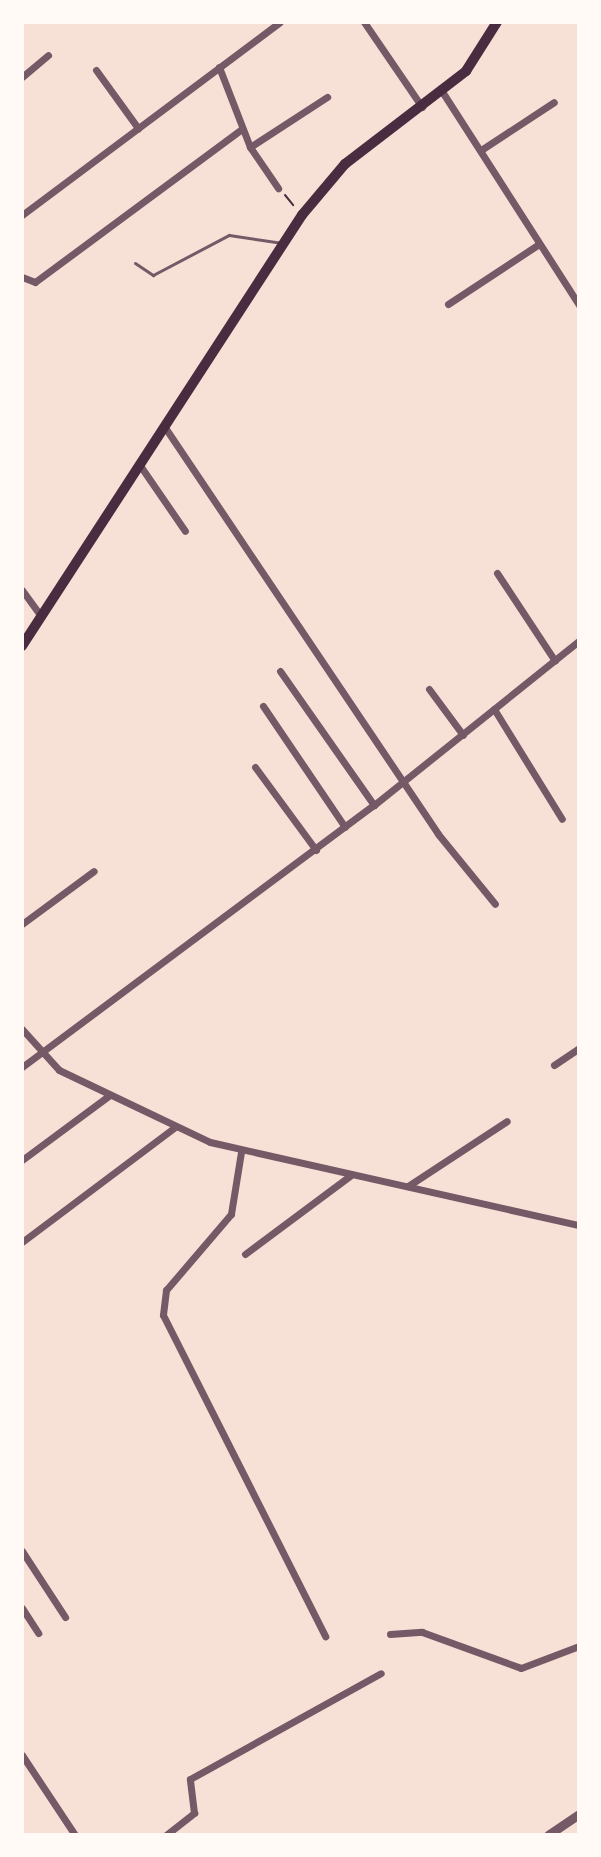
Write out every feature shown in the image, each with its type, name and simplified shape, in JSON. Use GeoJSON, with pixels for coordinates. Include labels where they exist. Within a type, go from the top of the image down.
{"type":"FeatureCollection","features":[{"type":"Feature","properties":{"kind":"main road"},"geometry":{"type":"LineString","coordinates":[[22,646],[163,424],[302,215],[345,164],[443,93],[497,22]]}},
{"type":"Feature","properties":{"kind":"street"},"geometry":{"type":"LineString","coordinates":[[22,215],[280,22]]}},
{"type":"Feature","properties":{"kind":"street"},"geometry":{"type":"LineString","coordinates":[[364,22],[422,107]]}},
{"type":"Feature","properties":{"kind":"street"},"geometry":{"type":"LineString","coordinates":[[22,77],[48,55]]}},
{"type":"Feature","properties":{"kind":"street"},"geometry":{"type":"LineString","coordinates":[[219,67],[250,147],[278,188]]}},
{"type":"Feature","properties":{"kind":"street"},"geometry":{"type":"LineString","coordinates":[[96,70],[138,128]]}},
{"type":"Feature","properties":{"kind":"street"},"geometry":{"type":"LineString","coordinates":[[443,93],[579,305]]}},
{"type":"Feature","properties":{"kind":"street"},"geometry":{"type":"LineString","coordinates":[[250,147],[327,97]]}},
{"type":"Feature","properties":{"kind":"street"},"geometry":{"type":"LineString","coordinates":[[481,150],[554,102]]}},
{"type":"Feature","properties":{"kind":"street"},"geometry":{"type":"LineString","coordinates":[[22,277],[35,282],[242,129]]}},
{"type":"Feature","properties":{"kind":"street"},"geometry":{"type":"LineString","coordinates":[[448,304],[539,244]]}},
{"type":"Feature","properties":{"kind":"street"},"geometry":{"type":"LineString","coordinates":[[163,424],[407,780],[438,834],[495,904]]}},
{"type":"Feature","properties":{"kind":"street"},"geometry":{"type":"LineString","coordinates":[[138,463],[185,531]]}},
{"type":"Feature","properties":{"kind":"street"},"geometry":{"type":"LineString","coordinates":[[497,573],[555,661]]}},
{"type":"Feature","properties":{"kind":"street"},"geometry":{"type":"LineString","coordinates":[[22,590],[41,616]]}},
{"type":"Feature","properties":{"kind":"street"},"geometry":{"type":"LineString","coordinates":[[22,1067],[316,850],[579,641]]}},
{"type":"Feature","properties":{"kind":"street"},"geometry":{"type":"LineString","coordinates":[[280,671],[374,805]]}},
{"type":"Feature","properties":{"kind":"street"},"geometry":{"type":"LineString","coordinates":[[429,689],[463,735]]}},
{"type":"Feature","properties":{"kind":"street"},"geometry":{"type":"LineString","coordinates":[[263,706],[345,827]]}},
{"type":"Feature","properties":{"kind":"street"},"geometry":{"type":"LineString","coordinates":[[494,709],[562,819]]}},
{"type":"Feature","properties":{"kind":"street"},"geometry":{"type":"LineString","coordinates":[[255,767],[316,850]]}},
{"type":"Feature","properties":{"kind":"street"},"geometry":{"type":"LineString","coordinates":[[22,924],[94,871]]}},
{"type":"Feature","properties":{"kind":"street"},"geometry":{"type":"LineString","coordinates":[[22,1029],[40,1054],[110,1095],[175,1127],[241,1152],[579,1225]]}},
{"type":"Feature","properties":{"kind":"street"},"geometry":{"type":"LineString","coordinates":[[554,1065],[579,1048]]}},
{"type":"Feature","properties":{"kind":"street"},"geometry":{"type":"LineString","coordinates":[[22,1160],[110,1095]]}},
{"type":"Feature","properties":{"kind":"street"},"geometry":{"type":"LineString","coordinates":[[408,1186],[507,1121]]}},
{"type":"Feature","properties":{"kind":"street"},"geometry":{"type":"LineString","coordinates":[[22,1242],[175,1127]]}},
{"type":"Feature","properties":{"kind":"street"},"geometry":{"type":"LineString","coordinates":[[241,1152],[231,1214],[166,1290],[163,1315],[325,1636]]}},
{"type":"Feature","properties":{"kind":"street"},"geometry":{"type":"LineString","coordinates":[[245,1254],[351,1175]]}},
{"type":"Feature","properties":{"kind":"street"},"geometry":{"type":"LineString","coordinates":[[22,1551],[65,1617]]}},
{"type":"Feature","properties":{"kind":"street"},"geometry":{"type":"LineString","coordinates":[[22,1608],[38,1633]]}},
{"type":"Feature","properties":{"kind":"street"},"geometry":{"type":"LineString","coordinates":[[390,1634],[422,1632],[521,1668],[579,1646]]}},
{"type":"Feature","properties":{"kind":"street"},"geometry":{"type":"LineString","coordinates":[[166,1835],[194,1813],[190,1779],[381,1673]]}},
{"type":"Feature","properties":{"kind":"street"},"geometry":{"type":"LineString","coordinates":[[22,1755],[75,1835]]}},
{"type":"Feature","properties":{"kind":"street"},"geometry":{"type":"LineString","coordinates":[[548,1835],[579,1814]]}},
{"type":"Feature","properties":{"kind":"lane"},"geometry":{"type":"LineString","coordinates":[[135,263],[153,275],[229,235],[282,243]]}},
{"type":"Feature","properties":{"kind":"path"},"geometry":{"type":"LineString","coordinates":[[278,188],[302,215]]}}]}
